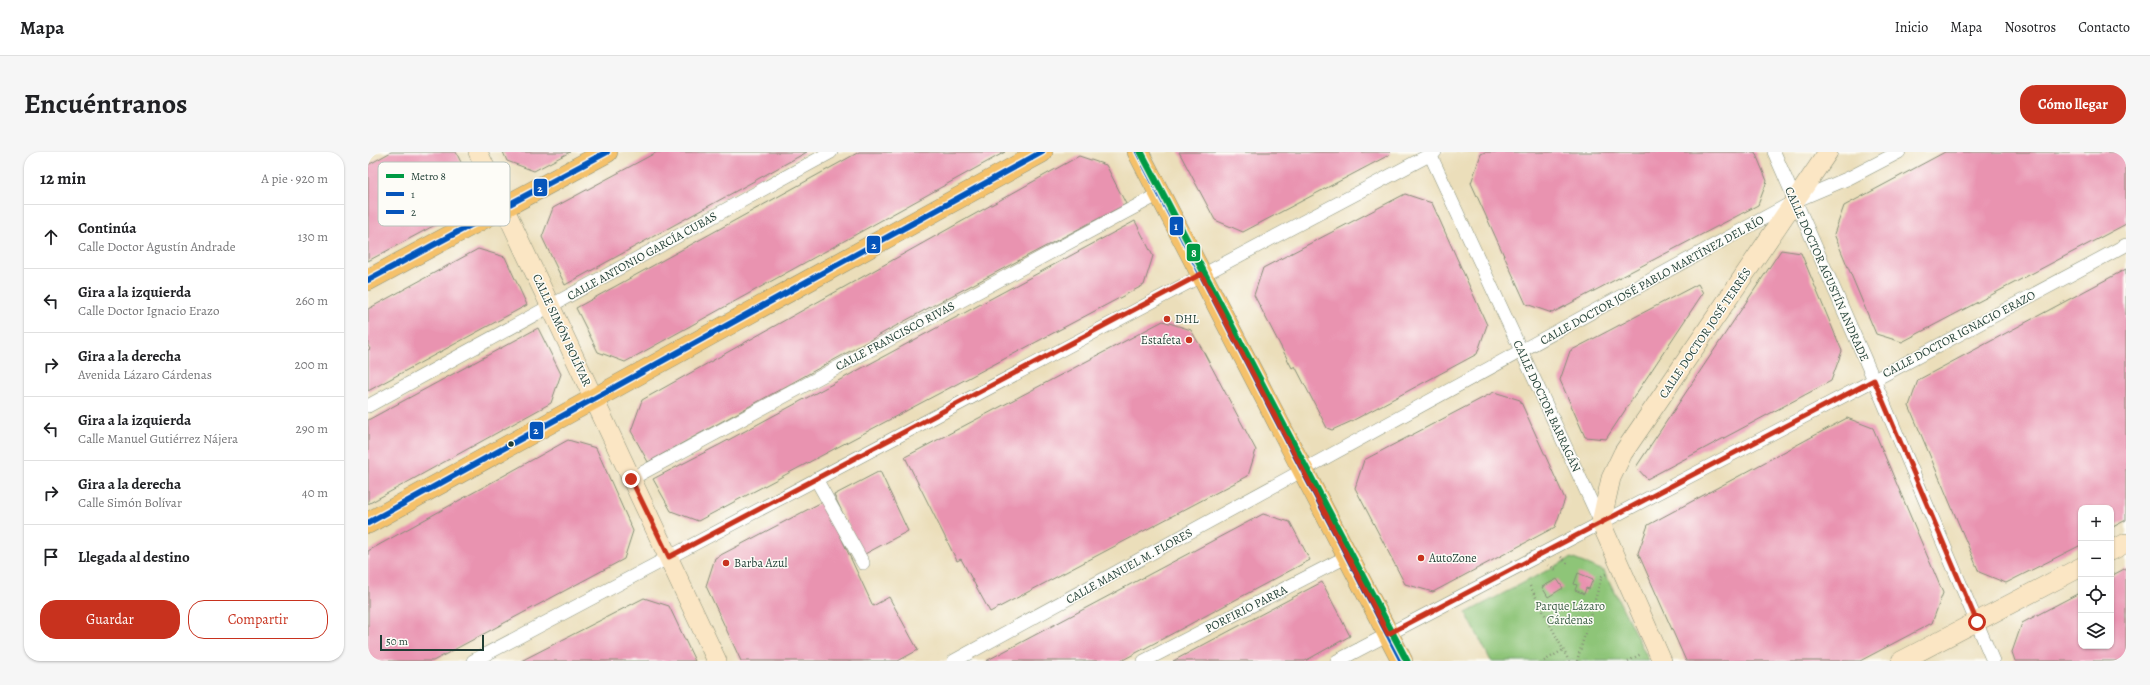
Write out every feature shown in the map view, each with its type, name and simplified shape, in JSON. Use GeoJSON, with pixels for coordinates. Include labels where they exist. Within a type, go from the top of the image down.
{"type":"FeatureCollection","features":[{"type":"Feature","properties":{"kind":"main road"},"geometry":{"type":"LineString","coordinates":[[510,203],[606,152]]}},
{"type":"Feature","properties":{"kind":"main road"},"geometry":{"type":"LineString","coordinates":[[368,523],[1042,152]]}},
{"type":"Feature","properties":{"kind":"main road"},"geometry":{"type":"LineString","coordinates":[[1138,152],[1402,661]]}},
{"type":"Feature","properties":{"kind":"main road"},"geometry":{"type":"LineString","coordinates":[[368,280],[467,226]]}},
{"type":"Feature","properties":{"kind":"street","name":"CALLE SIMÓN BOLÍVAR"},"geometry":{"type":"LineString","coordinates":[[478,152],[483,162]]}},
{"type":"Feature","properties":{"kind":"street","name":"CALLE ANTONIO GARCÍA CUBAS"},"geometry":{"type":"LineString","coordinates":[[368,406],[551,307],[831,152]]}},
{"type":"Feature","properties":{"kind":"street","name":"CALLE DOCTOR AGUSTÍN ANDRADE"},"geometry":{"type":"LineString","coordinates":[[1774,152],[1874,380],[1994,661]]}},
{"type":"Feature","properties":{"kind":"street","name":"CALLE DOCTOR JOSÉ TERRÉS"},"geometry":{"type":"LineString","coordinates":[[1601,523],[1611,478],[1623,453],[1828,152]]}},
{"type":"Feature","properties":{"kind":"street","name":"CALLE DOCTOR JOSÉ PABLO MARTÍNEZ DEL RÍO"},"geometry":{"type":"LineString","coordinates":[[1303,470],[1795,202],[1849,178],[1898,152]]}},
{"type":"Feature","properties":{"kind":"street"},"geometry":{"type":"LineString","coordinates":[[473,661],[1201,274],[1432,153]]}},
{"type":"Feature","properties":{"kind":"street","name":"CALLE DOCTOR BARRAGÁN"},"geometry":{"type":"LineString","coordinates":[[1432,153],[1521,351],[1601,523],[1662,661]]}},
{"type":"Feature","properties":{"kind":"street","name":"CALLE FRANCISCO RIVAS"},"geometry":{"type":"LineString","coordinates":[[631,479],[1159,194]]}},
{"type":"Feature","properties":{"kind":"street","name":"CALLE SIMÓN BOLÍVAR"},"geometry":{"type":"LineString","coordinates":[[510,219],[717,661]]}},
{"type":"Feature","properties":{"kind":"street","name":"CALLE DOCTOR IGNACIO ERAZO"},"geometry":{"type":"LineString","coordinates":[[1337,661],[1874,380],[2126,245]]}},
{"type":"Feature","properties":{"kind":"street","name":"CALLE MANUEL M. FLORES"},"geometry":{"type":"LineString","coordinates":[[954,661],[1303,470]]}},
{"type":"Feature","properties":{"kind":"street"},"geometry":{"type":"LineString","coordinates":[[816,479],[863,562]]}},
{"type":"Feature","properties":{"kind":"street"},"geometry":{"type":"LineString","coordinates":[[2114,549],[2126,543]]}},
{"type":"Feature","properties":{"kind":"street","name":"PORFIRIO PARRA"},"geometry":{"type":"LineString","coordinates":[[1144,661],[1348,556]]}},
{"type":"Feature","properties":{"kind":"street"},"geometry":{"type":"LineString","coordinates":[[1901,661],[2078,569]]}},
{"type":"Feature","properties":{"kind":"path"},"geometry":{"type":"LineString","coordinates":[[1577,661],[1602,576]]}},
{"type":"Feature","properties":{"kind":"path"},"geometry":{"type":"LineString","coordinates":[[1530,586],[1569,661]]}},
{"type":"Feature","properties":{"kind":"path"},"geometry":{"type":"LineString","coordinates":[[1544,661],[1563,650]]}},
{"type":"Feature","properties":{"kind":"path"},"geometry":{"type":"LineString","coordinates":[[1628,661],[1641,654]]}},
{"type":"Feature","properties":{"kind":"green space","name":"Parque Lázaro Cárdenas"},"geometry":{"type":"Polygon","coordinates":[[[1571,558],[1604,571],[1649,661],[1491,661],[1466,613],[1571,558]]]}},
{"type":"Feature","properties":{"kind":"building"},"geometry":{"type":"Polygon","coordinates":[[[391,152],[456,152],[461,162],[378,162],[378,226],[433,226],[368,261],[368,165],[391,152]]]}},
{"type":"Feature","properties":{"kind":"building"},"geometry":{"type":"Polygon","coordinates":[[[503,152],[570,152],[534,171],[507,161],[503,152]]]}},
{"type":"Feature","properties":{"kind":"building"},"geometry":{"type":"Polygon","coordinates":[[[657,152],[807,152],[565,285],[542,237],[553,208],[657,152]]]}},
{"type":"Feature","properties":{"kind":"building"},"geometry":{"type":"Polygon","coordinates":[[[859,152],[1005,152],[625,362],[598,352],[576,308],[859,152]]]}},
{"type":"Feature","properties":{"kind":"building"},"geometry":{"type":"Polygon","coordinates":[[[1179,152],[1390,152],[1389,155],[1243,232],[1215,220],[1179,152]]]}},
{"type":"Feature","properties":{"kind":"building"},"geometry":{"type":"Polygon","coordinates":[[[1485,152],[1755,152],[1767,181],[1758,205],[1552,313],[1526,304],[1471,183],[1481,154],[1485,152]]]}},
{"type":"Feature","properties":{"kind":"building"},"geometry":{"type":"Polygon","coordinates":[[[1945,152],[2126,152],[2126,224],[1902,342],[1876,334],[1834,234],[1844,206],[1945,152]]]}},
{"type":"Feature","properties":{"kind":"building"},"geometry":{"type":"Polygon","coordinates":[[[1079,156],[1106,165],[1126,204],[934,305],[648,462],[631,431],[642,400],[1079,156]]]}},
{"type":"Feature","properties":{"kind":"building"},"geometry":{"type":"Polygon","coordinates":[[[1405,194],[1432,203],[1487,325],[1477,354],[1352,421],[1332,430],[1327,428],[1295,366],[1292,368],[1254,295],[1263,268],[1405,194]]]}},
{"type":"Feature","properties":{"kind":"building"},"geometry":{"type":"Polygon","coordinates":[[[1135,221],[1153,256],[1144,285],[698,521],[671,511],[653,479],[721,444],[1135,221]]]}},
{"type":"Feature","properties":{"kind":"building"},"geometry":{"type":"Polygon","coordinates":[[[478,249],[505,257],[527,305],[368,391],[368,350],[370,349],[368,346],[368,309],[478,249]]]}},
{"type":"Feature","properties":{"kind":"building"},"geometry":{"type":"Polygon","coordinates":[[[1781,250],[1801,253],[1842,351],[1831,381],[1647,479],[1636,467],[1781,250]]]}},
{"type":"Feature","properties":{"kind":"building"},"geometry":{"type":"Polygon","coordinates":[[[2126,269],[2126,520],[2114,526],[2114,505],[2078,505],[2078,547],[2006,583],[1979,572],[1909,406],[1918,380],[2126,269]]]}},
{"type":"Feature","properties":{"kind":"building"},"geometry":{"type":"Polygon","coordinates":[[[1698,284],[1703,293],[1606,439],[1585,437],[1560,380],[1570,351],[1698,284]]]}},
{"type":"Feature","properties":{"kind":"building"},"geometry":{"type":"Polygon","coordinates":[[[1163,321],[1191,330],[1202,349],[1256,450],[1248,476],[990,612],[961,559],[957,561],[905,457],[1163,321]]]}},
{"type":"Feature","properties":{"kind":"building"},"geometry":{"type":"Polygon","coordinates":[[[538,328],[561,374],[551,403],[368,504],[368,420],[538,328]]]}},
{"type":"Feature","properties":{"kind":"building"},"geometry":{"type":"Polygon","coordinates":[[[1494,392],[1520,400],[1565,499],[1555,527],[1433,592],[1405,584],[1355,488],[1364,460],[1494,392]]]}},
{"type":"Feature","properties":{"kind":"building"},"geometry":{"type":"Polygon","coordinates":[[[1847,418],[1873,428],[1943,593],[1932,623],[1860,661],[1686,661],[1638,553],[1648,525],[1847,418]]]}},
{"type":"Feature","properties":{"kind":"building"},"geometry":{"type":"Polygon","coordinates":[[[568,440],[596,448],[633,531],[624,559],[433,661],[368,661],[368,551],[568,440]]]}},
{"type":"Feature","properties":{"kind":"building"},"geometry":{"type":"Polygon","coordinates":[[[880,471],[908,531],[863,555],[834,495],[880,471]]]}},
{"type":"Feature","properties":{"kind":"building"},"geometry":{"type":"Polygon","coordinates":[[[824,501],[873,606],[889,597],[918,650],[898,661],[741,661],[706,586],[715,558],[824,501]]]}},
{"type":"Feature","properties":{"kind":"building"},"geometry":{"type":"Polygon","coordinates":[[[1263,514],[1290,522],[1310,560],[1121,661],[986,661],[1263,514]]]}},
{"type":"Feature","properties":{"kind":"building"},"geometry":{"type":"Polygon","coordinates":[[[2126,568],[2126,661],[2015,661],[2012,652],[2022,623],[2078,594],[2078,649],[2114,649],[2114,574],[2126,568]]]}},
{"type":"Feature","properties":{"kind":"building"},"geometry":{"type":"Polygon","coordinates":[[[1578,573],[1593,579],[1589,589],[1586,588],[1584,594],[1575,590],[1577,585],[1574,584],[1578,573]]]}},
{"type":"Feature","properties":{"kind":"building"},"geometry":{"type":"Polygon","coordinates":[[[1557,579],[1563,588],[1548,597],[1542,587],[1557,579]]]}},
{"type":"Feature","properties":{"kind":"building"},"geometry":{"type":"Polygon","coordinates":[[[1322,582],[1350,636],[1305,661],[1173,661],[1322,582]]]}},
{"type":"Feature","properties":{"kind":"building"},"geometry":{"type":"Polygon","coordinates":[[[644,598],[669,606],[695,661],[521,661],[644,598]]]}},
{"type":"Feature","properties":{"kind":"metro line","name":"8"},"geometry":{"type":"LineString","coordinates":[[1141,152],[1407,661]]}},
{"type":"Feature","properties":{"kind":"transit line","name":"2"},"geometry":{"type":"LineString","coordinates":[[510,204],[607,152]]}},
{"type":"Feature","properties":{"kind":"transit line","name":"2"},"geometry":{"type":"LineString","coordinates":[[368,523],[1042,152]]}},
{"type":"Feature","properties":{"kind":"transit line","name":"1"},"geometry":{"type":"LineString","coordinates":[[1138,152],[1402,661]]}},
{"type":"Feature","properties":{"kind":"transit line","name":"2"},"geometry":{"type":"LineString","coordinates":[[368,280],[469,226]]}},
{"type":"Feature","properties":{"kind":"place","name":"DHL"},"geometry":{"type":"Point","coordinates":[1167,319]}},
{"type":"Feature","properties":{"kind":"place","name":"Estafeta"},"geometry":{"type":"Point","coordinates":[1189,340]}},
{"type":"Feature","properties":{"kind":"place","name":"AutoZone"},"geometry":{"type":"Point","coordinates":[1421,558]}},
{"type":"Feature","properties":{"kind":"place","name":"Barba Azul"},"geometry":{"type":"Point","coordinates":[726,563]}},
{"type":"Feature","properties":{"kind":"route"},"geometry":{"type":"LineString","coordinates":[[631,479],[669,557],[1201,274],[1388,634],[1874,380],[1977,622]]}}]}
